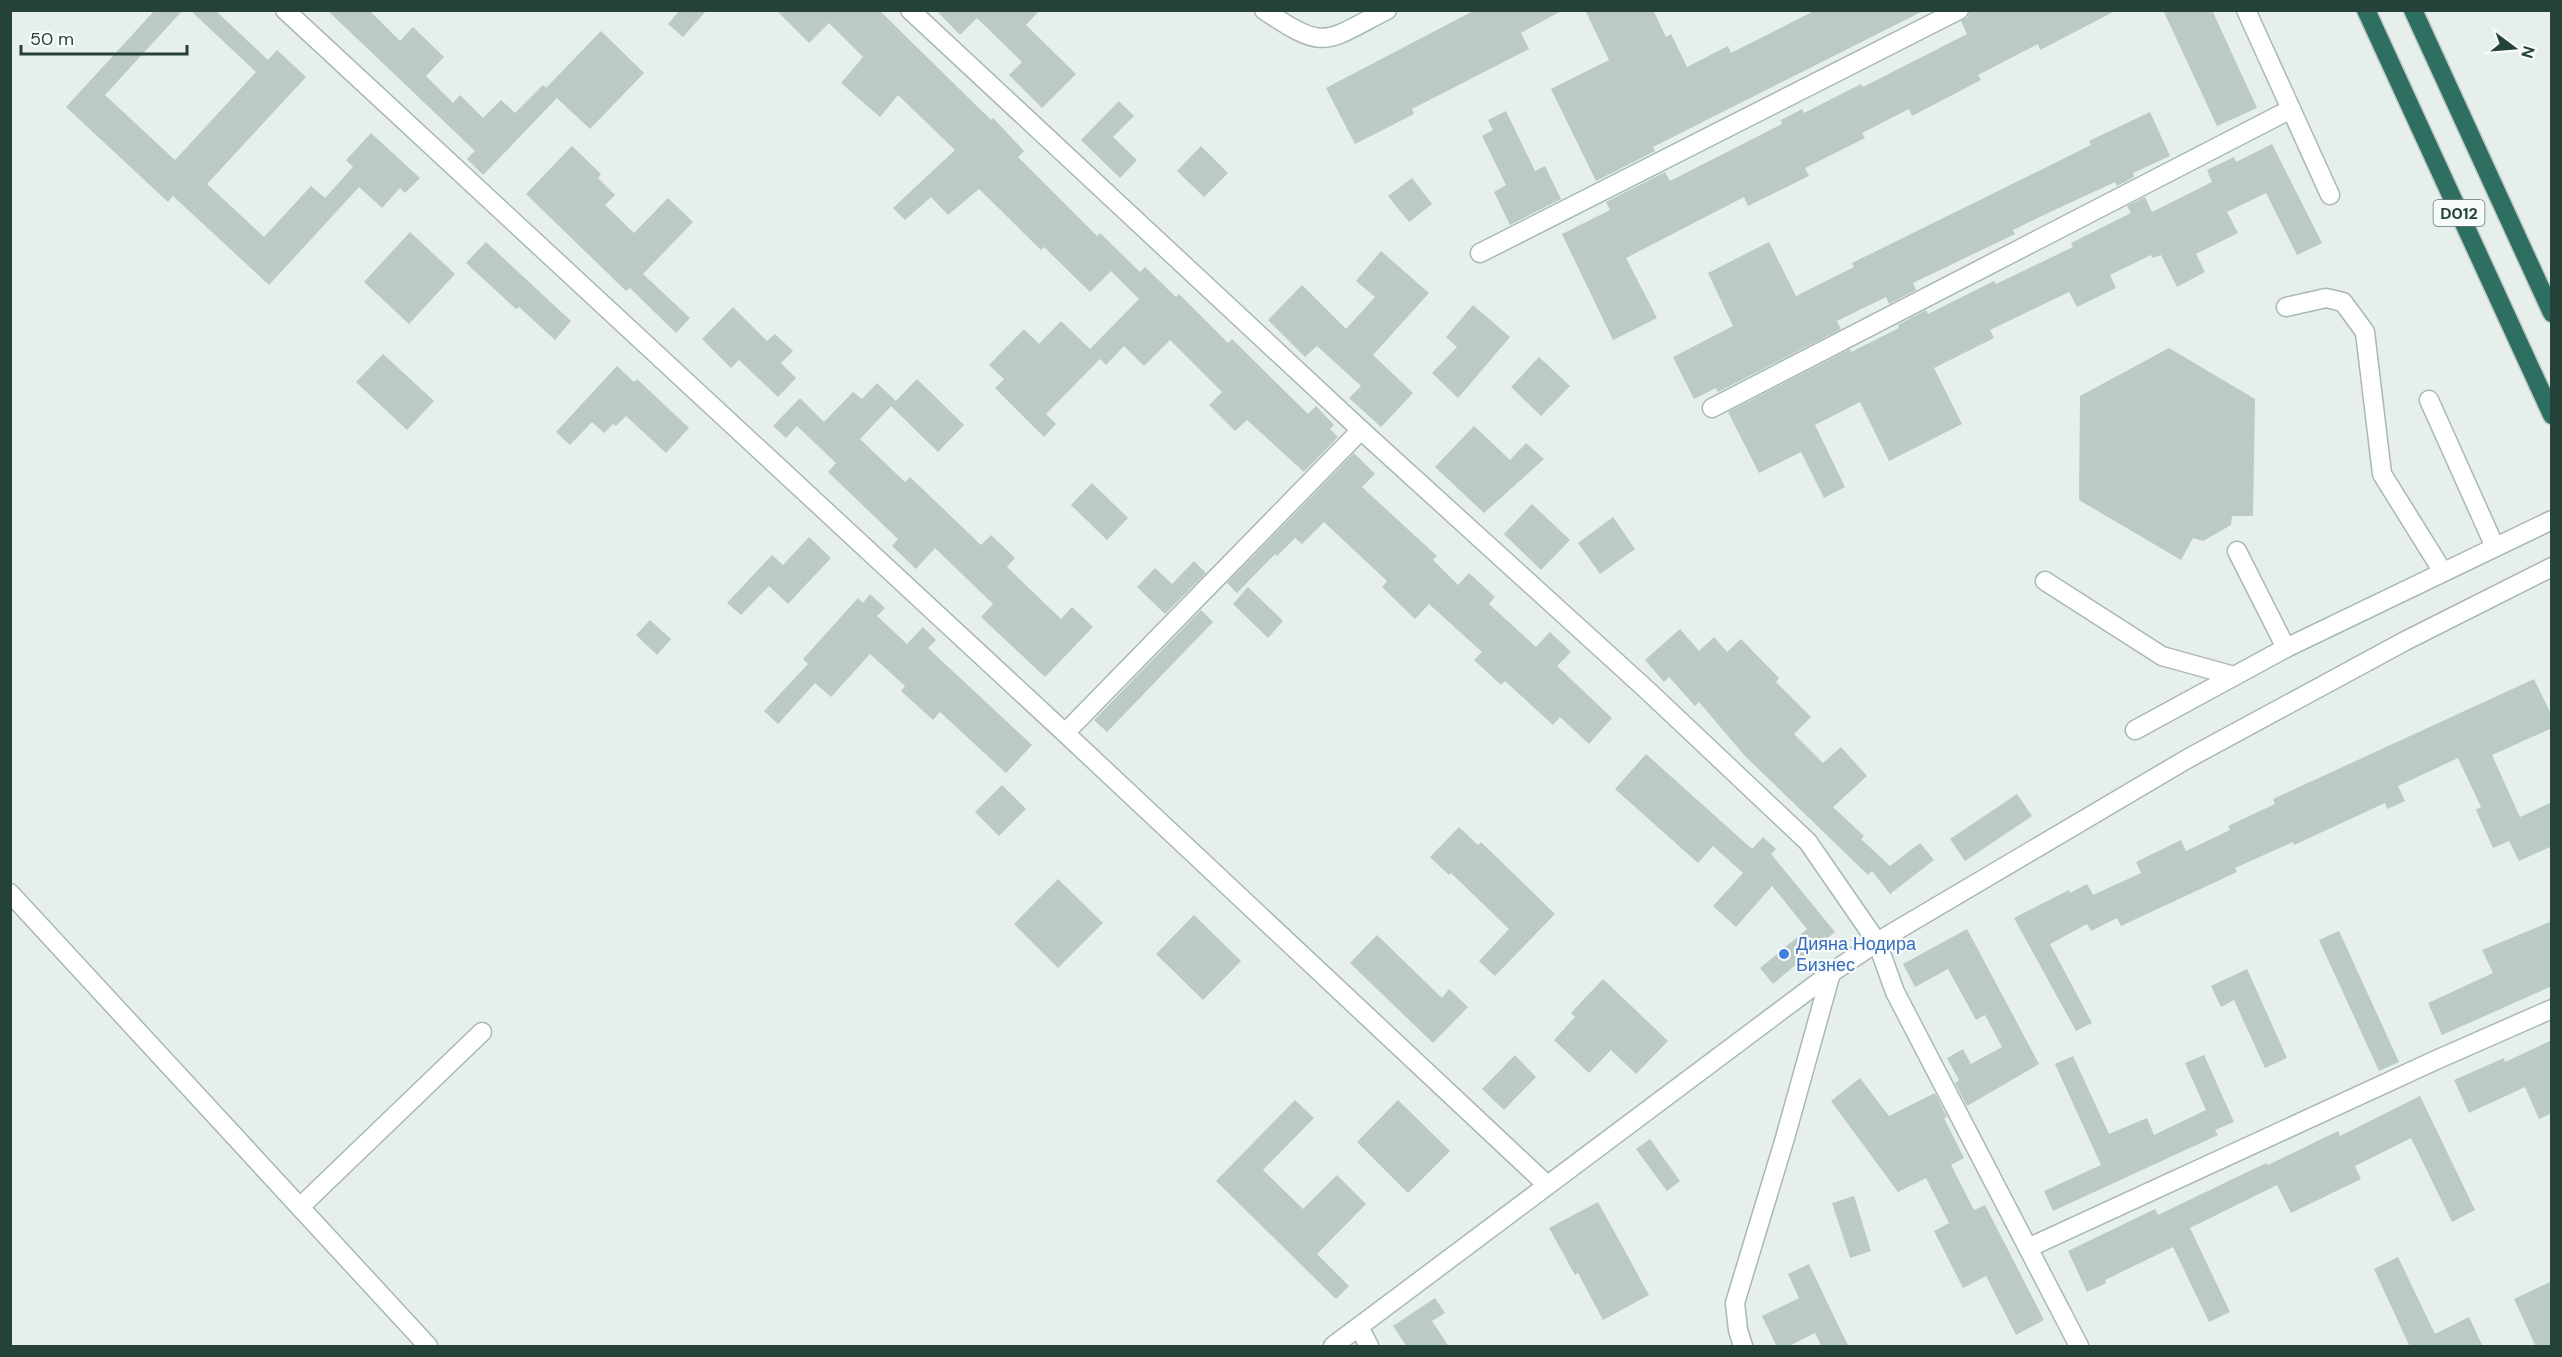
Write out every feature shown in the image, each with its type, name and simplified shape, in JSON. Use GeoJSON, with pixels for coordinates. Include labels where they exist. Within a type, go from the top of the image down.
{"type":"FeatureCollection","features":[{"type":"Feature","properties":{"kind":"highway","name":"D012"},"geometry":{"type":"LineString","coordinates":[[2366,10],[2552,415]]}},
{"type":"Feature","properties":{"kind":"highway","name":"D012"},"geometry":{"type":"LineString","coordinates":[[2413,10],[2552,313]]}},
{"type":"Feature","properties":{"kind":"street"},"geometry":{"type":"LineString","coordinates":[[285,10],[1065,733],[1546,1184]]}},
{"type":"Feature","properties":{"kind":"street"},"geometry":{"type":"LineString","coordinates":[[910,10],[1361,430],[1647,690],[1808,842],[1877,942],[1895,992],[2079,1347]]}},
{"type":"Feature","properties":{"kind":"street"},"geometry":{"type":"LineString","coordinates":[[1264,10],[1296,32],[1310,38],[1325,40],[1388,10]]}},
{"type":"Feature","properties":{"kind":"street"},"geometry":{"type":"LineString","coordinates":[[1480,253],[1959,10]]}},
{"type":"Feature","properties":{"kind":"street"},"geometry":{"type":"LineString","coordinates":[[2246,10],[2330,195]]}},
{"type":"Feature","properties":{"kind":"street"},"geometry":{"type":"LineString","coordinates":[[1712,408],[2291,109]]}},
{"type":"Feature","properties":{"kind":"street"},"geometry":{"type":"LineString","coordinates":[[2286,307],[2326,298],[2343,303],[2365,332],[2382,474],[2443,572]]}},
{"type":"Feature","properties":{"kind":"street"},"geometry":{"type":"LineString","coordinates":[[2429,400],[2495,547]]}},
{"type":"Feature","properties":{"kind":"street"},"geometry":{"type":"LineString","coordinates":[[1065,733],[1361,430]]}},
{"type":"Feature","properties":{"kind":"street"},"geometry":{"type":"LineString","coordinates":[[2135,730],[2286,648],[2552,520]]}},
{"type":"Feature","properties":{"kind":"street"},"geometry":{"type":"LineString","coordinates":[[2237,551],[2286,648]]}},
{"type":"Feature","properties":{"kind":"street"},"geometry":{"type":"LineString","coordinates":[[1333,1347],[1546,1184],[1831,973],[1877,942],[2187,759],[2405,641],[2552,567]]}},
{"type":"Feature","properties":{"kind":"street"},"geometry":{"type":"LineString","coordinates":[[2045,581],[2162,656],[2234,676]]}},
{"type":"Feature","properties":{"kind":"street"},"geometry":{"type":"LineString","coordinates":[[10,893],[428,1347]]}},
{"type":"Feature","properties":{"kind":"street"},"geometry":{"type":"LineString","coordinates":[[1743,1347],[1738,1330],[1735,1303],[1785,1138],[1831,973]]}},
{"type":"Feature","properties":{"kind":"street"},"geometry":{"type":"LineString","coordinates":[[2028,1248],[2552,1009]]}},
{"type":"Feature","properties":{"kind":"street"},"geometry":{"type":"LineString","coordinates":[[300,1207],[482,1032]]}},
{"type":"Feature","properties":{"kind":"street"},"geometry":{"type":"LineString","coordinates":[[1359,1327],[1369,1347]]}},
{"type":"Feature","properties":{"kind":"building"},"geometry":{"type":"Polygon","coordinates":[[[155,10],[183,10],[105,95],[175,160],[256,72],[190,10],[215,10],[268,60],[277,50],[306,77],[207,184],[264,237],[311,186],[325,198],[353,167],[346,160],[371,133],[420,178],[405,193],[400,188],[382,208],[359,187],[269,285],[173,196],[168,202],[66,107],[155,10]]]}},
{"type":"Feature","properties":{"kind":"building"},"geometry":{"type":"Polygon","coordinates":[[[327,10],[369,10],[400,41],[413,27],[444,57],[426,76],[453,103],[460,95],[483,118],[501,100],[515,113],[543,85],[557,98],[483,175],[467,159],[475,151],[327,10]]]}},
{"type":"Feature","properties":{"kind":"building"},"geometry":{"type":"Polygon","coordinates":[[[680,10],[707,10],[683,37],[668,24],[680,10]]]}},
{"type":"Feature","properties":{"kind":"building"},"geometry":{"type":"Polygon","coordinates":[[[776,10],[879,10],[991,120],[993,118],[1024,151],[1018,157],[1097,236],[1100,233],[1140,272],[1145,267],[1176,297],[1179,294],[1228,343],[1232,339],[1308,414],[1316,406],[1334,425],[1330,429],[1338,437],[1304,472],[1247,420],[1235,431],[1209,405],[1222,392],[1170,340],[1144,366],[1124,346],[1106,365],[1100,359],[1046,414],[1056,424],[1044,437],[995,388],[1004,379],[989,365],[1024,329],[1039,344],[1061,321],[1090,349],[1139,299],[1111,271],[1090,292],[1044,247],[1041,250],[979,189],[948,215],[931,197],[905,220],[893,208],[955,150],[898,95],[880,117],[841,83],[863,57],[829,23],[809,43],[776,10]]]}},
{"type":"Feature","properties":{"kind":"building"},"geometry":{"type":"Polygon","coordinates":[[[936,10],[1040,10],[1026,25],[1076,74],[1042,108],[1009,75],[1022,62],[977,18],[960,35],[936,10]]]}},
{"type":"Feature","properties":{"kind":"building"},"geometry":{"type":"Polygon","coordinates":[[[1475,10],[1563,10],[1521,33],[1529,49],[1412,109],[1414,114],[1355,144],[1326,88],[1475,10]]]}},
{"type":"Feature","properties":{"kind":"building"},"geometry":{"type":"Polygon","coordinates":[[[1585,10],[1653,10],[1666,37],[1671,34],[1687,67],[1728,46],[1731,53],[1816,10],[1925,10],[1653,147],[1655,151],[1596,181],[1551,89],[1609,60],[1585,10]]]}},
{"type":"Feature","properties":{"kind":"building"},"geometry":{"type":"Polygon","coordinates":[[[1970,10],[2117,10],[2040,50],[2038,44],[1978,75],[1981,80],[1912,116],[1909,109],[1862,133],[1865,138],[1805,168],[1809,176],[1748,206],[1744,197],[1626,258],[1657,318],[1613,340],[1562,234],[1610,210],[1606,202],[1665,172],[1670,181],[1782,124],[1781,120],[1802,109],[1804,113],[1861,84],[1863,87],[1967,34],[1961,21],[1968,17],[1970,10]]]}},
{"type":"Feature","properties":{"kind":"building"},"geometry":{"type":"Polygon","coordinates":[[[2163,10],[2212,10],[2257,108],[2217,126],[2163,10]]]}},
{"type":"Feature","properties":{"kind":"building"},"geometry":{"type":"Polygon","coordinates":[[[601,31],[644,73],[590,129],[546,88],[601,31]]]}},
{"type":"Feature","properties":{"kind":"building"},"geometry":{"type":"Polygon","coordinates":[[[1119,101],[1134,116],[1113,137],[1137,160],[1120,178],[1081,140],[1119,101]]]}},
{"type":"Feature","properties":{"kind":"building"},"geometry":{"type":"Polygon","coordinates":[[[1506,111],[1535,171],[1545,166],[1561,199],[1510,225],[1494,192],[1506,185],[1482,136],[1493,130],[1488,120],[1506,111]]]}},
{"type":"Feature","properties":{"kind":"building"},"geometry":{"type":"Polygon","coordinates":[[[2150,112],[2170,156],[2133,173],[2134,177],[2117,186],[2115,182],[2013,230],[2015,234],[1913,283],[1916,290],[1889,304],[1886,297],[1837,321],[1841,329],[1718,392],[1716,388],[1694,399],[1673,357],[1733,326],[1708,273],[1769,242],[1796,296],[1854,267],[1852,263],[2091,145],[2089,141],[2150,112]]]}},
{"type":"Feature","properties":{"kind":"building"},"geometry":{"type":"Polygon","coordinates":[[[2272,144],[2322,243],[2297,255],[2266,193],[2227,212],[2238,233],[2196,254],[2205,272],[2177,287],[2161,255],[2153,258],[2151,255],[2110,275],[2116,288],[2077,307],[2069,292],[1990,330],[1994,338],[1934,368],[1962,424],[1889,461],[1860,402],[1815,425],[1845,487],[1824,498],[1801,452],[1759,473],[1728,412],[1850,349],[1851,352],[1899,328],[1898,325],[1926,310],[1928,314],[1994,281],[1996,284],[2073,247],[2071,243],[2131,213],[2127,206],[2145,197],[2152,212],[2212,182],[2207,170],[2234,157],[2236,162],[2272,144]]]}},
{"type":"Feature","properties":{"kind":"building"},"geometry":{"type":"Polygon","coordinates":[[[572,146],[601,174],[598,178],[615,195],[605,205],[634,233],[668,198],[693,222],[643,274],[690,318],[676,333],[630,288],[626,291],[526,194],[572,146]]]}},
{"type":"Feature","properties":{"kind":"building"},"geometry":{"type":"Polygon","coordinates":[[[1201,146],[1228,173],[1204,197],[1177,171],[1201,146]]]}},
{"type":"Feature","properties":{"kind":"building"},"geometry":{"type":"Polygon","coordinates":[[[1412,178],[1432,204],[1409,222],[1388,196],[1412,178]]]}},
{"type":"Feature","properties":{"kind":"building"},"geometry":{"type":"Polygon","coordinates":[[[410,232],[455,274],[409,324],[364,282],[410,232]]]}},
{"type":"Feature","properties":{"kind":"building"},"geometry":{"type":"Polygon","coordinates":[[[486,242],[571,321],[555,340],[519,307],[516,309],[466,263],[486,242]]]}},
{"type":"Feature","properties":{"kind":"building"},"geometry":{"type":"Polygon","coordinates":[[[1381,251],[1429,293],[1373,355],[1413,393],[1381,427],[1349,398],[1361,386],[1317,346],[1305,357],[1268,320],[1302,285],[1346,329],[1375,297],[1356,281],[1381,251]]]}},
{"type":"Feature","properties":{"kind":"building"},"geometry":{"type":"Polygon","coordinates":[[[1473,305],[1510,337],[1458,398],[1432,373],[1457,347],[1446,337],[1473,305]]]}},
{"type":"Feature","properties":{"kind":"building"},"geometry":{"type":"Polygon","coordinates":[[[733,307],[767,341],[775,334],[793,351],[781,363],[796,378],[778,397],[739,360],[731,368],[702,339],[733,307]]]}},
{"type":"Feature","properties":{"kind":"building"},"geometry":{"type":"Polygon","coordinates":[[[2169,348],[2255,399],[2253,516],[2232,516],[2231,525],[2203,541],[2193,538],[2181,560],[2079,500],[2080,396],[2169,348]]]}},
{"type":"Feature","properties":{"kind":"building"},"geometry":{"type":"Polygon","coordinates":[[[383,354],[434,401],[407,430],[356,382],[383,354]]]}},
{"type":"Feature","properties":{"kind":"building"},"geometry":{"type":"Polygon","coordinates":[[[1539,357],[1570,386],[1541,416],[1511,387],[1539,357]]]}},
{"type":"Feature","properties":{"kind":"building"},"geometry":{"type":"Polygon","coordinates":[[[617,366],[634,382],[637,379],[689,428],[666,453],[626,416],[604,433],[592,422],[570,445],[556,432],[617,366]]]}},
{"type":"Feature","properties":{"kind":"building"},"geometry":{"type":"Polygon","coordinates":[[[917,379],[964,425],[938,452],[891,406],[917,379]]]}},
{"type":"Feature","properties":{"kind":"building"},"geometry":{"type":"Polygon","coordinates":[[[877,383],[896,401],[860,439],[905,482],[910,477],[981,545],[991,535],[1015,558],[1007,567],[1061,619],[1072,607],[1093,627],[1045,677],[981,617],[993,604],[935,548],[916,569],[892,546],[898,539],[828,472],[836,463],[797,426],[786,438],[773,426],[800,398],[824,422],[853,392],[862,399],[877,383]]]}},
{"type":"Feature","properties":{"kind":"building"},"geometry":{"type":"Polygon","coordinates":[[[1474,426],[1510,460],[1526,443],[1544,459],[1484,513],[1435,467],[1474,426]]]}},
{"type":"Feature","properties":{"kind":"building"},"geometry":{"type":"Polygon","coordinates":[[[1354,453],[1375,474],[1362,487],[1437,556],[1433,560],[1458,585],[1469,573],[1495,597],[1489,604],[1536,647],[1550,632],[1571,652],[1557,666],[1612,718],[1589,744],[1560,717],[1553,725],[1505,681],[1501,685],[1474,660],[1482,652],[1429,604],[1415,619],[1382,587],[1387,581],[1324,522],[1302,544],[1295,538],[1277,556],[1275,554],[1237,593],[1227,583],[1354,453]]]}},
{"type":"Feature","properties":{"kind":"building"},"geometry":{"type":"Polygon","coordinates":[[[1092,483],[1128,518],[1107,540],[1071,505],[1092,483]]]}},
{"type":"Feature","properties":{"kind":"building"},"geometry":{"type":"Polygon","coordinates":[[[1532,504],[1570,540],[1541,570],[1504,534],[1532,504]]]}},
{"type":"Feature","properties":{"kind":"building"},"geometry":{"type":"Polygon","coordinates":[[[1613,517],[1635,549],[1600,574],[1578,543],[1613,517]]]}},
{"type":"Feature","properties":{"kind":"building"},"geometry":{"type":"Polygon","coordinates":[[[809,537],[831,558],[788,604],[769,586],[741,615],[727,603],[772,555],[783,565],[809,537]]]}},
{"type":"Feature","properties":{"kind":"building"},"geometry":{"type":"Polygon","coordinates":[[[1194,561],[1206,573],[1165,614],[1137,587],[1155,568],[1172,584],[1194,561]]]}},
{"type":"Feature","properties":{"kind":"building"},"geometry":{"type":"Polygon","coordinates":[[[1248,587],[1283,621],[1268,638],[1233,604],[1248,587]]]}},
{"type":"Feature","properties":{"kind":"building"},"geometry":{"type":"Polygon","coordinates":[[[870,594],[885,608],[877,616],[907,644],[923,627],[936,640],[928,648],[1032,745],[1006,773],[940,712],[933,720],[901,691],[905,686],[870,654],[831,697],[815,683],[778,724],[764,711],[808,664],[803,659],[858,598],[863,603],[870,594]]]}},
{"type":"Feature","properties":{"kind":"building"},"geometry":{"type":"Polygon","coordinates":[[[1201,610],[1213,622],[1107,732],[1094,720],[1201,610]]]}},
{"type":"Feature","properties":{"kind":"building"},"geometry":{"type":"Polygon","coordinates":[[[650,620],[671,639],[657,655],[636,635],[650,620]]]}},
{"type":"Feature","properties":{"kind":"building"},"geometry":{"type":"Polygon","coordinates":[[[1680,629],[1699,651],[1714,637],[1727,652],[1741,639],[1779,678],[1776,682],[1811,717],[1794,734],[1823,763],[1841,747],[1867,776],[1833,807],[1864,836],[1861,839],[1890,866],[1920,843],[1934,860],[1890,894],[1872,871],[1868,875],[1745,756],[1699,702],[1695,706],[1669,677],[1664,682],[1645,660],[1680,629]]]}},
{"type":"Feature","properties":{"kind":"building"},"geometry":{"type":"Polygon","coordinates":[[[2534,679],[2552,716],[2552,728],[2492,755],[2520,817],[2552,802],[2552,846],[2519,861],[2509,841],[2493,848],[2476,810],[2481,807],[2458,758],[2398,786],[2405,801],[2387,809],[2385,803],[2294,845],[2293,842],[2235,868],[2237,872],[2121,926],[2117,918],[2091,931],[2087,924],[2050,944],[2092,1023],[2076,1031],[2014,918],[2069,890],[2070,893],[2087,884],[2093,895],[2141,873],[2136,862],[2181,840],[2186,851],[2230,830],[2228,826],[2275,804],[2273,799],[2534,679]]]}},
{"type":"Feature","properties":{"kind":"building"},"geometry":{"type":"Polygon","coordinates":[[[1646,754],[1752,849],[1763,837],[1776,849],[1771,854],[1835,932],[1773,984],[1760,968],[1807,929],[1772,886],[1736,927],[1713,906],[1743,873],[1713,846],[1698,863],[1615,789],[1646,754]]]}},
{"type":"Feature","properties":{"kind":"building"},"geometry":{"type":"Polygon","coordinates":[[[1002,785],[1026,809],[999,836],[975,812],[1002,785]]]}},
{"type":"Feature","properties":{"kind":"building"},"geometry":{"type":"Polygon","coordinates":[[[2017,794],[2032,816],[1965,861],[1950,839],[2017,794]]]}},
{"type":"Feature","properties":{"kind":"building"},"geometry":{"type":"Polygon","coordinates":[[[1459,827],[1478,845],[1481,842],[1555,914],[1495,976],[1479,961],[1509,929],[1451,873],[1449,875],[1430,857],[1459,827]]]}},
{"type":"Feature","properties":{"kind":"building"},"geometry":{"type":"Polygon","coordinates":[[[1058,879],[1103,923],[1058,968],[1014,924],[1058,879]]]}},
{"type":"Feature","properties":{"kind":"building"},"geometry":{"type":"Polygon","coordinates":[[[1194,915],[1241,961],[1203,1000],[1156,954],[1194,915]]]}},
{"type":"Feature","properties":{"kind":"building"},"geometry":{"type":"Polygon","coordinates":[[[2552,921],[2552,986],[2442,1035],[2428,1003],[2493,973],[2482,950],[2552,921]]]}},
{"type":"Feature","properties":{"kind":"building"},"geometry":{"type":"Polygon","coordinates":[[[1967,929],[2039,1064],[1967,1106],[1955,1083],[1959,1080],[1947,1058],[1963,1049],[1971,1064],[2002,1047],[1985,1015],[1976,1020],[1948,969],[1915,987],[1903,964],[1967,929]]]}},
{"type":"Feature","properties":{"kind":"building"},"geometry":{"type":"Polygon","coordinates":[[[2339,931],[2399,1062],[2379,1071],[2319,940],[2339,931]]]}},
{"type":"Feature","properties":{"kind":"building"},"geometry":{"type":"Polygon","coordinates":[[[1377,935],[1442,998],[1449,989],[1468,1007],[1433,1043],[1350,963],[1377,935]]]}},
{"type":"Feature","properties":{"kind":"building"},"geometry":{"type":"Polygon","coordinates":[[[2247,969],[2287,1058],[2265,1068],[2234,1000],[2221,1007],[2211,986],[2247,969]]]}},
{"type":"Feature","properties":{"kind":"building"},"geometry":{"type":"Polygon","coordinates":[[[1603,979],[1668,1041],[1636,1074],[1611,1050],[1589,1073],[1554,1040],[1575,1017],[1571,1013],[1603,979]]]}},
{"type":"Feature","properties":{"kind":"building"},"geometry":{"type":"Polygon","coordinates":[[[2552,1040],[2552,1113],[2539,1119],[2525,1087],[2469,1113],[2454,1080],[2504,1058],[2505,1062],[2552,1040]]]}},
{"type":"Feature","properties":{"kind":"building"},"geometry":{"type":"Polygon","coordinates":[[[1515,1055],[1536,1077],[1504,1110],[1482,1089],[1515,1055]]]}},
{"type":"Feature","properties":{"kind":"building"},"geometry":{"type":"Polygon","coordinates":[[[2204,1055],[2234,1122],[2215,1130],[2218,1135],[2053,1211],[2044,1191],[2101,1165],[2055,1064],[2073,1056],[2109,1134],[2147,1118],[2154,1135],[2206,1110],[2185,1063],[2204,1055]]]}},
{"type":"Feature","properties":{"kind":"building"},"geometry":{"type":"Polygon","coordinates":[[[1860,1078],[1889,1116],[1935,1093],[1947,1117],[1944,1118],[1964,1158],[1951,1165],[1974,1210],[1985,1205],[2044,1320],[2016,1335],[1986,1276],[1963,1288],[1934,1231],[1949,1223],[1926,1178],[1898,1192],[1831,1101],[1860,1078]]]}},
{"type":"Feature","properties":{"kind":"building"},"geometry":{"type":"Polygon","coordinates":[[[2420,1096],[2475,1210],[2452,1222],[2411,1138],[2355,1166],[2361,1179],[2291,1213],[2277,1185],[2190,1228],[2230,1312],[2209,1322],[2173,1247],[2105,1280],[2106,1283],[2087,1292],[2068,1251],[2155,1209],[2158,1215],[2338,1131],[2340,1136],[2420,1096]]]}},
{"type":"Feature","properties":{"kind":"building"},"geometry":{"type":"Polygon","coordinates":[[[1295,1100],[1314,1118],[1263,1170],[1303,1209],[1337,1175],[1366,1204],[1317,1254],[1349,1286],[1336,1299],[1216,1181],[1295,1100]]]}},
{"type":"Feature","properties":{"kind":"building"},"geometry":{"type":"Polygon","coordinates":[[[1398,1100],[1450,1151],[1408,1193],[1357,1142],[1398,1100]]]}},
{"type":"Feature","properties":{"kind":"building"},"geometry":{"type":"Polygon","coordinates":[[[1650,1139],[1680,1181],[1667,1191],[1636,1149],[1650,1139]]]}},
{"type":"Feature","properties":{"kind":"building"},"geometry":{"type":"Polygon","coordinates":[[[1854,1196],[1871,1251],[1850,1258],[1832,1203],[1854,1196]]]}},
{"type":"Feature","properties":{"kind":"building"},"geometry":{"type":"Polygon","coordinates":[[[1598,1202],[1649,1295],[1603,1320],[1578,1273],[1575,1275],[1549,1228],[1598,1202]]]}},
{"type":"Feature","properties":{"kind":"building"},"geometry":{"type":"Polygon","coordinates":[[[2398,1257],[2435,1334],[2469,1317],[2483,1347],[2410,1347],[2374,1269],[2398,1257]]]}},
{"type":"Feature","properties":{"kind":"building"},"geometry":{"type":"Polygon","coordinates":[[[1809,1264],[1849,1347],[1822,1347],[1815,1333],[1787,1347],[1777,1347],[1762,1316],[1799,1298],[1788,1274],[1809,1264]]]}},
{"type":"Feature","properties":{"kind":"building"},"geometry":{"type":"Polygon","coordinates":[[[2552,1281],[2552,1347],[2536,1347],[2514,1299],[2552,1281]]]}},
{"type":"Feature","properties":{"kind":"building"},"geometry":{"type":"Polygon","coordinates":[[[1435,1298],[1445,1313],[1432,1321],[1449,1347],[1407,1347],[1393,1326],[1435,1298]]]}},
{"type":"Feature","properties":{"kind":"place","name":"Дияна Нодира Бизнес"},"geometry":{"type":"Point","coordinates":[1784,954]}}]}
